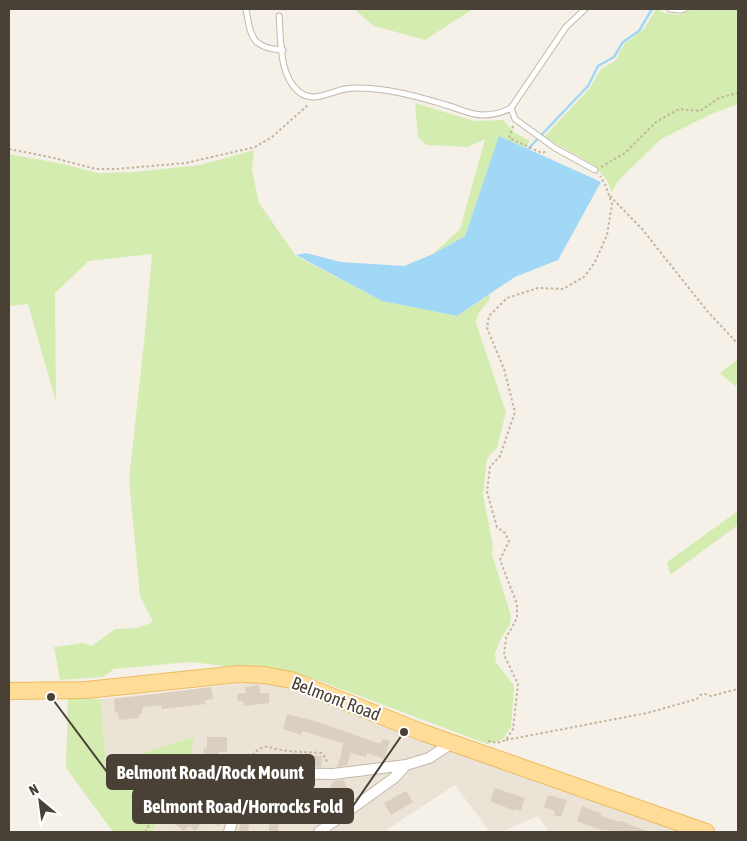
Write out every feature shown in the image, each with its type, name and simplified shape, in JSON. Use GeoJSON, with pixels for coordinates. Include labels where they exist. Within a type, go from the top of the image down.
{"type":"FeatureCollection","features":[{"type":"Feature","properties":{"kind":"main road","name":"Belmont Road"},"geometry":{"type":"LineString","coordinates":[[9,691],[86,690],[239,674],[264,675],[291,680],[452,743],[706,832]]}},
{"type":"Feature","properties":{"kind":"street"},"geometry":{"type":"LineString","coordinates":[[229,832],[245,782],[254,774],[328,774],[406,766],[429,758],[452,743]]}},
{"type":"Feature","properties":{"kind":"street"},"geometry":{"type":"LineString","coordinates":[[319,832],[394,778],[406,766]]}},
{"type":"Feature","properties":{"kind":"lane"},"geometry":{"type":"LineString","coordinates":[[246,9],[250,29],[256,41],[266,48],[282,50]]}},
{"type":"Feature","properties":{"kind":"lane"},"geometry":{"type":"LineString","coordinates":[[279,16],[284,64],[292,84],[299,92],[307,96],[316,98],[356,88],[376,89],[399,93],[480,115],[501,113],[511,108],[566,27],[585,9]]}},
{"type":"Feature","properties":{"kind":"lane"},"geometry":{"type":"LineString","coordinates":[[670,9],[684,9]]}},
{"type":"Feature","properties":{"kind":"lane"},"geometry":{"type":"LineString","coordinates":[[511,108],[515,119],[554,147],[595,170]]}},
{"type":"Feature","properties":{"kind":"path"},"geometry":{"type":"LineString","coordinates":[[506,740],[513,729],[518,684],[504,655],[506,638],[517,618],[517,604],[500,560],[509,541],[505,533],[497,527],[487,492],[490,467],[500,456],[515,412],[504,369],[487,328],[489,316],[507,298],[538,288],[563,289],[584,277],[595,262],[607,235],[612,204],[606,184],[595,170],[626,153],[656,122],[679,108],[700,111],[719,98],[738,93]]}},
{"type":"Feature","properties":{"kind":"path"},"geometry":{"type":"LineString","coordinates":[[9,149],[96,169],[186,163],[255,146],[272,137],[316,98]]}},
{"type":"Feature","properties":{"kind":"path"},"geometry":{"type":"LineString","coordinates":[[515,119],[510,138],[542,152],[554,147]]}},
{"type":"Feature","properties":{"kind":"path"},"geometry":{"type":"LineString","coordinates":[[609,194],[642,229],[708,312],[738,344]]}},
{"type":"Feature","properties":{"kind":"path"},"geometry":{"type":"LineString","coordinates":[[488,741],[497,743],[647,713],[697,699],[705,694],[711,696],[738,689]]}},
{"type":"Feature","properties":{"kind":"path"},"geometry":{"type":"LineString","coordinates":[[254,774],[251,759],[253,754],[267,746],[277,749],[321,753],[326,758],[328,774]]}},
{"type":"Feature","properties":{"kind":"path"},"geometry":{"type":"LineString","coordinates":[[145,832],[151,822],[187,791],[234,782],[245,782]]}},
{"type":"Feature","properties":{"kind":"shaded area"},"geometry":{"type":"Polygon","coordinates":[[[268,681],[691,832],[549,832],[538,816],[501,832],[490,832],[455,785],[383,832],[152,832],[157,822],[190,791],[192,737],[106,764],[101,699],[268,681]]]}},
{"type":"Feature","properties":{"kind":"green space"},"geometry":{"type":"Polygon","coordinates":[[[354,9],[473,9],[425,40],[374,26],[354,9]]]}},
{"type":"Feature","properties":{"kind":"green space"},"geometry":{"type":"Polygon","coordinates":[[[656,9],[664,13],[679,15],[692,9],[738,9],[738,104],[711,114],[661,139],[618,181],[612,192],[606,179],[594,165],[544,137],[589,89],[601,69],[615,61],[625,43],[644,29],[656,9]]]}},
{"type":"Feature","properties":{"kind":"green space"},"geometry":{"type":"Polygon","coordinates":[[[415,103],[474,121],[503,120],[515,133],[530,141],[525,148],[499,137],[465,236],[433,254],[460,229],[485,139],[468,147],[427,145],[418,138],[415,103]]]}},
{"type":"Feature","properties":{"kind":"green space"},"geometry":{"type":"Polygon","coordinates":[[[254,150],[252,170],[259,203],[296,256],[382,301],[457,316],[489,295],[490,299],[478,314],[476,323],[506,412],[497,448],[487,458],[483,495],[493,545],[492,554],[511,616],[510,624],[499,642],[495,654],[496,662],[514,686],[511,727],[502,740],[487,744],[320,681],[271,667],[233,667],[190,662],[114,669],[103,677],[60,680],[54,647],[83,643],[92,646],[115,629],[137,628],[153,622],[140,596],[129,479],[152,254],[89,261],[55,293],[56,402],[28,304],[9,306],[9,154],[98,173],[135,172],[200,165],[254,150]]]}},
{"type":"Feature","properties":{"kind":"green space"},"geometry":{"type":"Polygon","coordinates":[[[738,359],[738,384],[735,386],[720,373],[738,359]]]}},
{"type":"Feature","properties":{"kind":"green space"},"geometry":{"type":"Polygon","coordinates":[[[738,511],[738,525],[670,575],[667,562],[738,511]]]}},
{"type":"Feature","properties":{"kind":"green space"},"geometry":{"type":"Polygon","coordinates":[[[68,698],[101,699],[106,764],[193,737],[190,791],[157,822],[152,832],[113,832],[66,768],[68,698]]]}},
{"type":"Feature","properties":{"kind":"water"},"geometry":{"type":"Polygon","coordinates":[[[499,136],[601,182],[558,260],[515,277],[457,316],[382,301],[296,255],[306,253],[341,262],[404,266],[433,254],[465,236],[499,136]]]}},
{"type":"Feature","properties":{"kind":"building"},"geometry":{"type":"Polygon","coordinates":[[[259,685],[260,693],[269,693],[269,703],[244,706],[243,701],[238,701],[237,694],[246,693],[245,687],[259,685]]]}},
{"type":"Feature","properties":{"kind":"building"},"geometry":{"type":"Polygon","coordinates":[[[211,687],[213,699],[205,700],[206,704],[162,709],[161,705],[143,707],[139,718],[119,720],[118,712],[115,713],[114,699],[211,687]]]}},
{"type":"Feature","properties":{"kind":"building"},"geometry":{"type":"Polygon","coordinates":[[[287,714],[315,721],[375,742],[381,743],[383,739],[390,741],[384,759],[367,753],[366,757],[351,753],[347,765],[337,767],[343,743],[302,731],[301,735],[283,729],[287,714]]]}},
{"type":"Feature","properties":{"kind":"building"},"geometry":{"type":"Polygon","coordinates":[[[207,737],[227,737],[227,752],[219,752],[219,762],[203,759],[204,748],[207,749],[207,737]]]}},
{"type":"Feature","properties":{"kind":"building"},"geometry":{"type":"Polygon","coordinates":[[[287,755],[322,756],[321,767],[287,767],[287,755]]]}},
{"type":"Feature","properties":{"kind":"building"},"geometry":{"type":"Polygon","coordinates":[[[292,780],[299,780],[302,789],[276,797],[279,804],[278,832],[269,831],[270,799],[248,805],[247,794],[270,787],[270,781],[273,786],[292,780]]]}},
{"type":"Feature","properties":{"kind":"building"},"geometry":{"type":"Polygon","coordinates":[[[344,780],[351,799],[340,804],[333,788],[330,788],[333,781],[344,780]]]}},
{"type":"Feature","properties":{"kind":"building"},"geometry":{"type":"Polygon","coordinates":[[[235,786],[232,796],[228,796],[228,805],[225,805],[225,808],[218,809],[226,819],[218,826],[215,821],[212,823],[210,820],[206,823],[204,820],[195,831],[190,826],[183,831],[175,824],[184,813],[192,819],[217,802],[216,791],[225,790],[225,787],[235,786]]]}},
{"type":"Feature","properties":{"kind":"building"},"geometry":{"type":"Polygon","coordinates":[[[495,788],[525,798],[521,811],[515,809],[515,811],[490,801],[495,788]]]}},
{"type":"Feature","properties":{"kind":"building"},"geometry":{"type":"Polygon","coordinates":[[[406,791],[413,802],[391,815],[384,803],[406,791]]]}},
{"type":"Feature","properties":{"kind":"building"},"geometry":{"type":"Polygon","coordinates":[[[548,795],[567,800],[561,817],[554,815],[555,811],[544,807],[548,795]]]}},
{"type":"Feature","properties":{"kind":"building"},"geometry":{"type":"Polygon","coordinates":[[[582,806],[602,814],[601,816],[621,821],[649,832],[614,832],[604,829],[603,831],[577,821],[582,806]]]}},
{"type":"Feature","properties":{"kind":"building"},"geometry":{"type":"Polygon","coordinates":[[[242,814],[250,814],[248,832],[239,832],[242,814]]]}},
{"type":"Feature","properties":{"kind":"waterway"},"geometry":{"type":"LineString","coordinates":[[528,149],[588,86],[598,66],[614,57],[623,42],[639,31],[652,9]]}},
{"type":"Feature","properties":{"kind":"place","name":"Belmont Road/Rock Mount"},"geometry":{"type":"Point","coordinates":[51,697]}},
{"type":"Feature","properties":{"kind":"place","name":"Belmont Road/Horrocks Fold"},"geometry":{"type":"Point","coordinates":[404,732]}}]}
